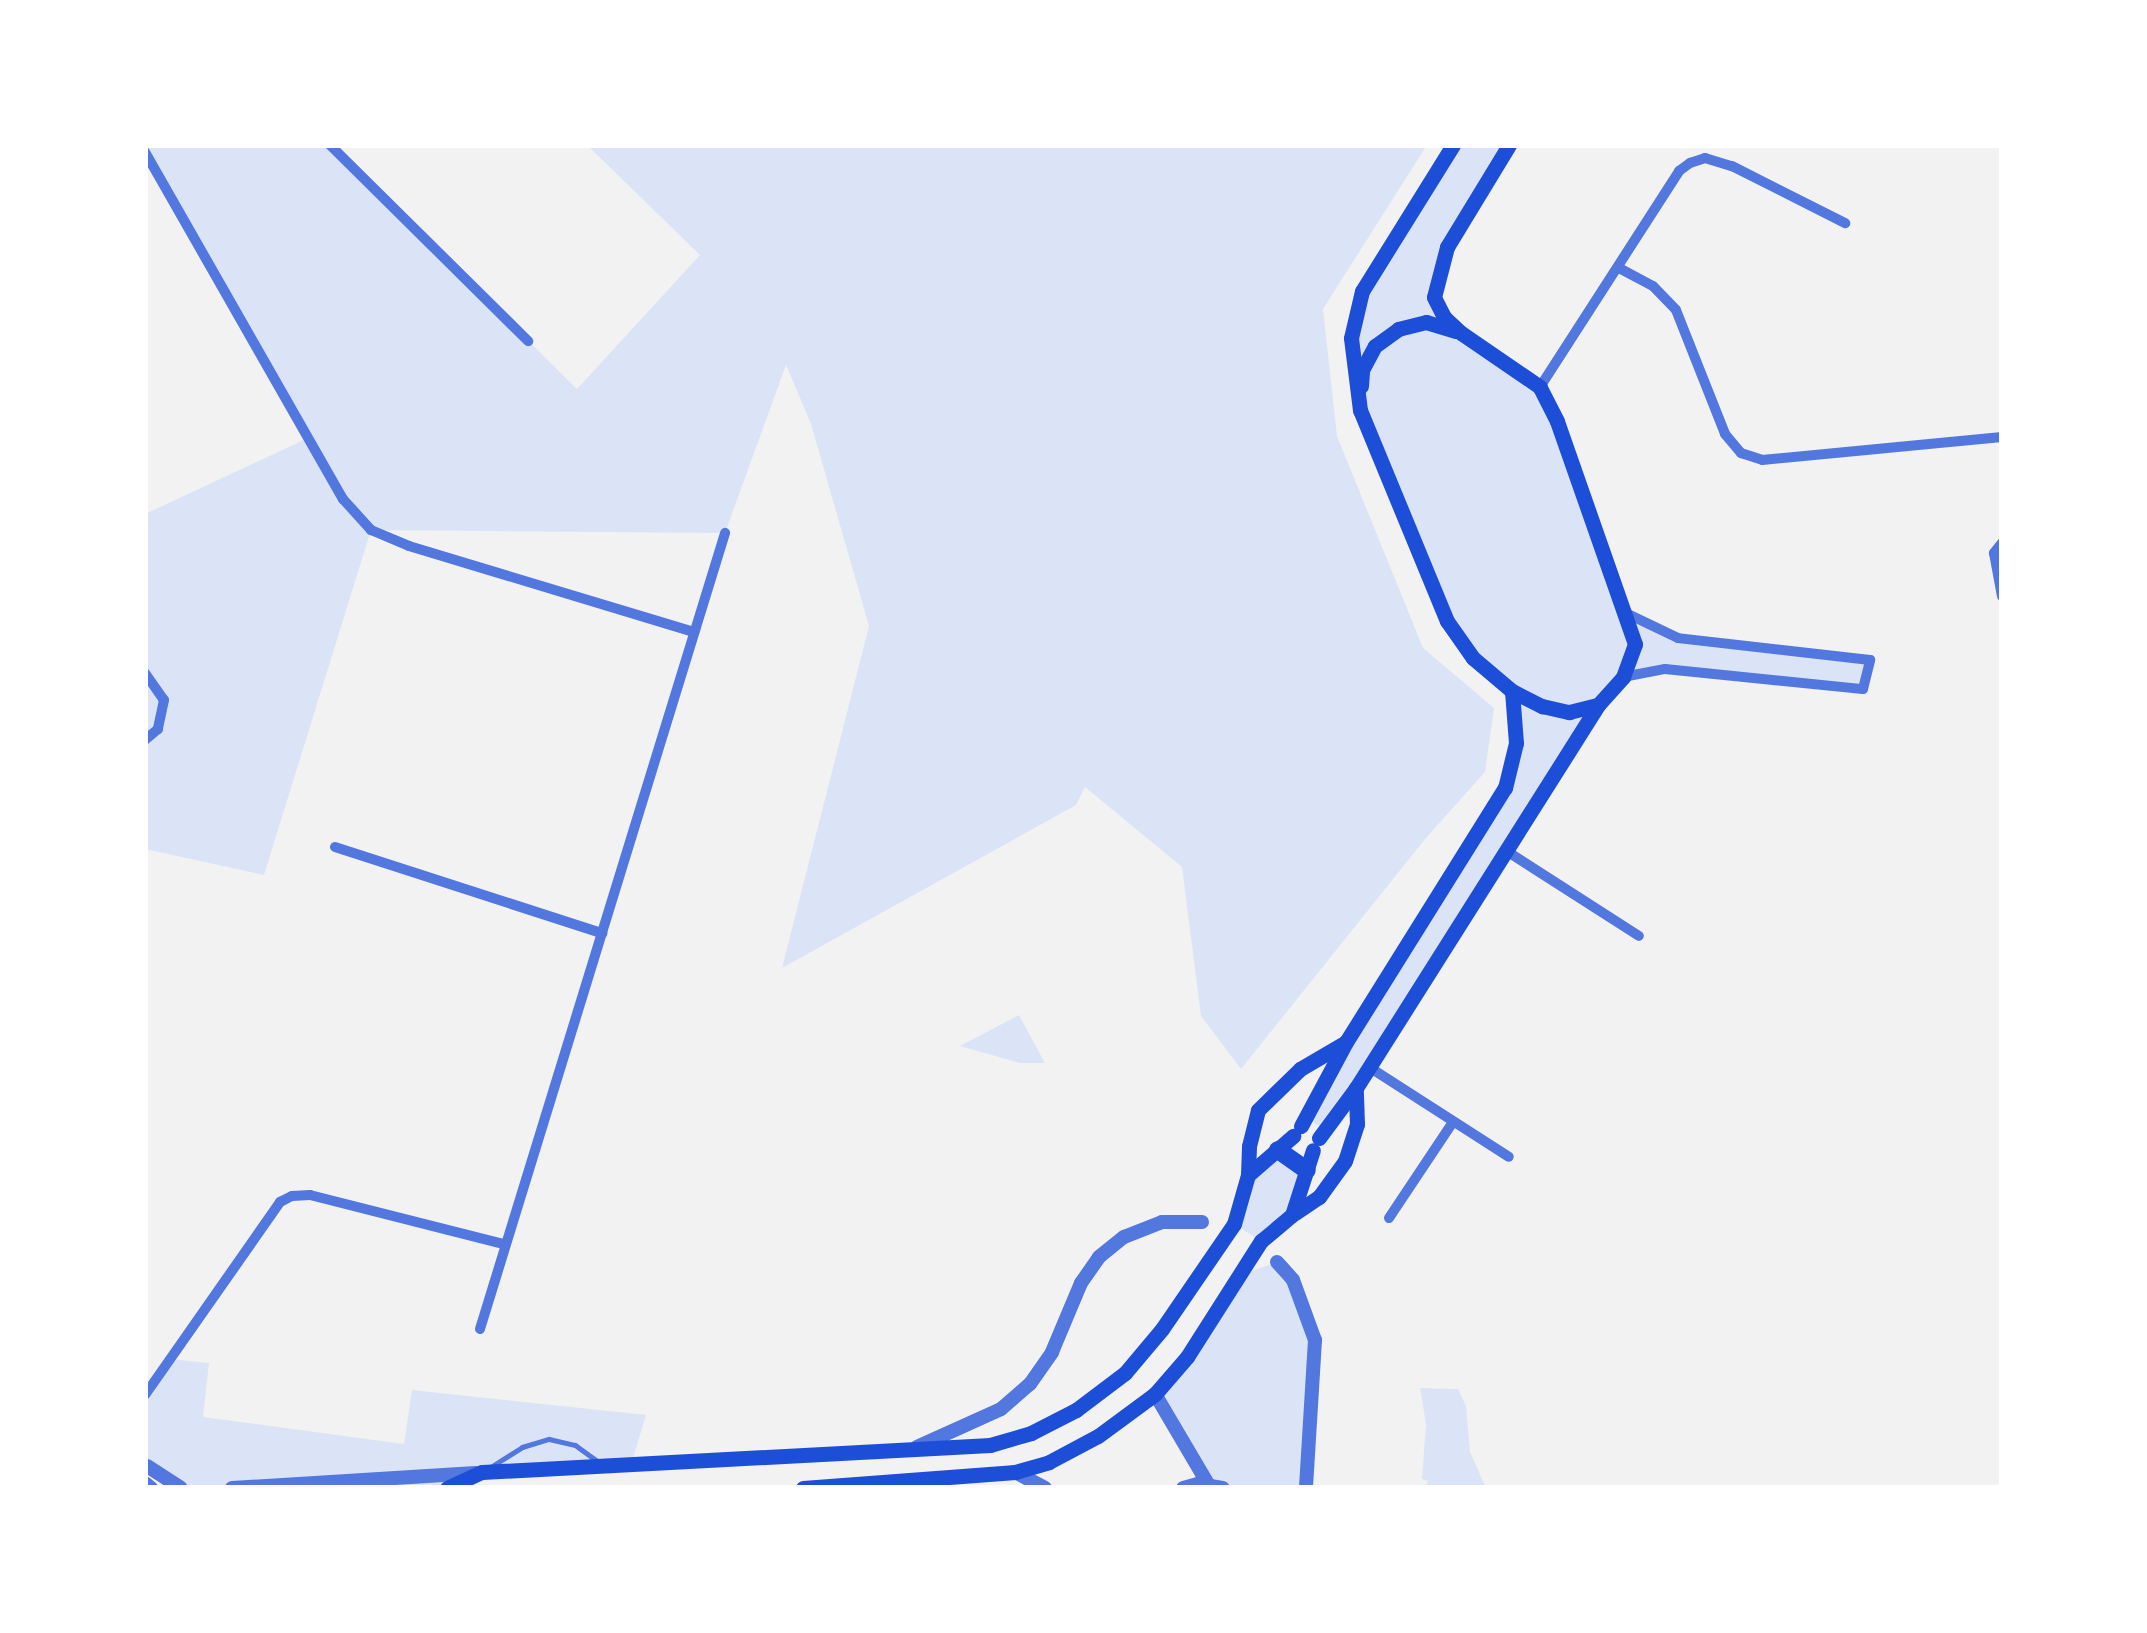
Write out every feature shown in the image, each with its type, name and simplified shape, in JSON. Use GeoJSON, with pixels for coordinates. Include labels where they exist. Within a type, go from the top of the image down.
{"type":"FeatureCollection","features":[{"type":"Feature","properties":{"kind":"main road"},"geometry":{"type":"LineString","coordinates":[[1452,145],[1362,291],[1351,338],[1360,410],[1447,622],[1473,658],[1512,691],[1542,706],[1569,712],[1598,705]]}},
{"type":"Feature","properties":{"kind":"main road"},"geometry":{"type":"LineString","coordinates":[[1292,1215],[1307,1170],[1320,1146],[1598,705],[1623,677],[1636,644],[1628,614],[1540,388],[1461,333],[1444,318],[1434,297],[1447,247],[1509,145]]}},
{"type":"Feature","properties":{"kind":"main road"},"geometry":{"type":"LineString","coordinates":[[1360,410],[1362,370],[1375,346],[1398,330],[1426,322],[1461,333]]}},
{"type":"Feature","properties":{"kind":"main road"},"geometry":{"type":"LineString","coordinates":[[1248,1175],[1278,1150],[1294,1128],[1505,788],[1516,743],[1512,691]]}},
{"type":"Feature","properties":{"kind":"main road"},"geometry":{"type":"LineString","coordinates":[[446,1488],[482,1472],[990,1446],[1031,1433],[1076,1410],[1125,1374],[1162,1329],[1234,1224],[1248,1175],[1249,1146],[1258,1110],[1300,1069],[1346,1042]]}},
{"type":"Feature","properties":{"kind":"main road"},"geometry":{"type":"LineString","coordinates":[[803,1488],[1015,1472],[1049,1462],[1098,1436],[1155,1394],[1186,1356],[1261,1241],[1319,1197],[1346,1160],[1357,1124],[1356,1088]]}},
{"type":"Feature","properties":{"kind":"main road"},"geometry":{"type":"LineString","coordinates":[[1278,1150],[1307,1170]]}},
{"type":"Feature","properties":{"kind":"main road"},"geometry":{"type":"LineString","coordinates":[[1234,1224],[1261,1241]]}},
{"type":"Feature","properties":{"kind":"street"},"geometry":{"type":"LineString","coordinates":[[330,145],[528,341]]}},
{"type":"Feature","properties":{"kind":"street"},"geometry":{"type":"LineString","coordinates":[[145,152],[344,499],[371,530],[409,546],[694,632]]}},
{"type":"Feature","properties":{"kind":"street"},"geometry":{"type":"LineString","coordinates":[[1540,388],[1679,171],[1706,158],[1732,166],[1844,223]]}},
{"type":"Feature","properties":{"kind":"street"},"geometry":{"type":"LineString","coordinates":[[1619,268],[1653,286],[1676,310],[1725,434],[1741,453],[1762,460],[2002,436]]}},
{"type":"Feature","properties":{"kind":"street"},"geometry":{"type":"LineString","coordinates":[[480,1329],[725,533]]}},
{"type":"Feature","properties":{"kind":"street"},"geometry":{"type":"LineString","coordinates":[[2002,543],[1994,553],[2002,596]]}},
{"type":"Feature","properties":{"kind":"street"},"geometry":{"type":"LineString","coordinates":[[1623,677],[1665,668],[1864,689],[1870,660],[1678,638],[1628,614]]}},
{"type":"Feature","properties":{"kind":"street"},"geometry":{"type":"LineString","coordinates":[[145,673],[164,700],[158,729],[145,740]]}},
{"type":"Feature","properties":{"kind":"street"},"geometry":{"type":"LineString","coordinates":[[335,848],[602,933]]}},
{"type":"Feature","properties":{"kind":"street"},"geometry":{"type":"LineString","coordinates":[[1505,850],[1639,936]]}},
{"type":"Feature","properties":{"kind":"street"},"geometry":{"type":"LineString","coordinates":[[1369,1068],[1509,1158]]}},
{"type":"Feature","properties":{"kind":"street"},"geometry":{"type":"LineString","coordinates":[[1388,1218],[1454,1122]]}},
{"type":"Feature","properties":{"kind":"street"},"geometry":{"type":"LineString","coordinates":[[145,1395],[149,1382],[280,1202],[292,1196],[310,1195],[504,1244]]}},
{"type":"Feature","properties":{"kind":"street"},"geometry":{"type":"LineString","coordinates":[[912,1449],[1001,1408],[1030,1384],[1052,1352],[1081,1283],[1099,1257],[1124,1237],[1162,1222],[1202,1222]]}},
{"type":"Feature","properties":{"kind":"street"},"geometry":{"type":"LineString","coordinates":[[1277,1262],[1293,1280],[1316,1340],[1306,1488]]}},
{"type":"Feature","properties":{"kind":"street"},"geometry":{"type":"LineString","coordinates":[[1155,1394],[1215,1486],[1183,1488]]}},
{"type":"Feature","properties":{"kind":"street"},"geometry":{"type":"LineString","coordinates":[[148,1464],[176,1484]]}},
{"type":"Feature","properties":{"kind":"street"},"geometry":{"type":"LineString","coordinates":[[232,1488],[482,1472]]}},
{"type":"Feature","properties":{"kind":"street"},"geometry":{"type":"LineString","coordinates":[[1015,1472],[1045,1488]]}},
{"type":"Feature","properties":{"kind":"lane"},"geometry":{"type":"LineString","coordinates":[[482,1472],[522,1447],[549,1439],[575,1445],[604,1466]]}},
{"type":"Feature","properties":{"kind":"shaded area"},"geometry":{"type":"Polygon","coordinates":[[[145,145],[330,145],[577,389],[700,255],[587,145],[1427,145],[1323,309],[1337,436],[1423,648],[1494,708],[1485,772],[1425,839],[1241,1069],[1201,1016],[1182,867],[1085,787],[1076,805],[782,968],[869,626],[811,424],[786,365],[725,533],[371,530],[264,875],[145,849],[145,514],[308,438],[145,152],[145,145]]]}},
{"type":"Feature","properties":{"kind":"shaded area"},"geometry":{"type":"Polygon","coordinates":[[[1453,145],[1509,145],[1437,274],[1444,317],[1534,380],[1628,614],[1678,638],[1870,660],[1863,689],[1665,669],[1623,677],[1325,1130],[1306,1117],[1505,788],[1516,705],[1447,621],[1352,372],[1362,291],[1453,145]]]}},
{"type":"Feature","properties":{"kind":"shaded area"},"geometry":{"type":"Polygon","coordinates":[[[1019,1015],[1045,1063],[1020,1063],[960,1046],[1019,1015]]]}},
{"type":"Feature","properties":{"kind":"shaded area"},"geometry":{"type":"Polygon","coordinates":[[[1278,1150],[1307,1170],[1298,1200],[1261,1241],[1234,1224],[1243,1187],[1278,1150]]]}},
{"type":"Feature","properties":{"kind":"shaded area"},"geometry":{"type":"Polygon","coordinates":[[[1277,1262],[1315,1340],[1306,1488],[1223,1488],[1214,1485],[1155,1394],[1235,1277],[1277,1262]]]}},
{"type":"Feature","properties":{"kind":"shaded area"},"geometry":{"type":"Polygon","coordinates":[[[170,1359],[209,1363],[203,1417],[404,1444],[412,1390],[646,1415],[631,1465],[482,1472],[447,1488],[181,1488],[145,1457],[145,1382],[154,1382],[170,1359]]]}},
{"type":"Feature","properties":{"kind":"shaded area"},"geometry":{"type":"Polygon","coordinates":[[[1420,1388],[1458,1389],[1466,1406],[1470,1452],[1486,1488],[1425,1488],[1428,1481],[1422,1479],[1426,1424],[1420,1388]]]}}]}
